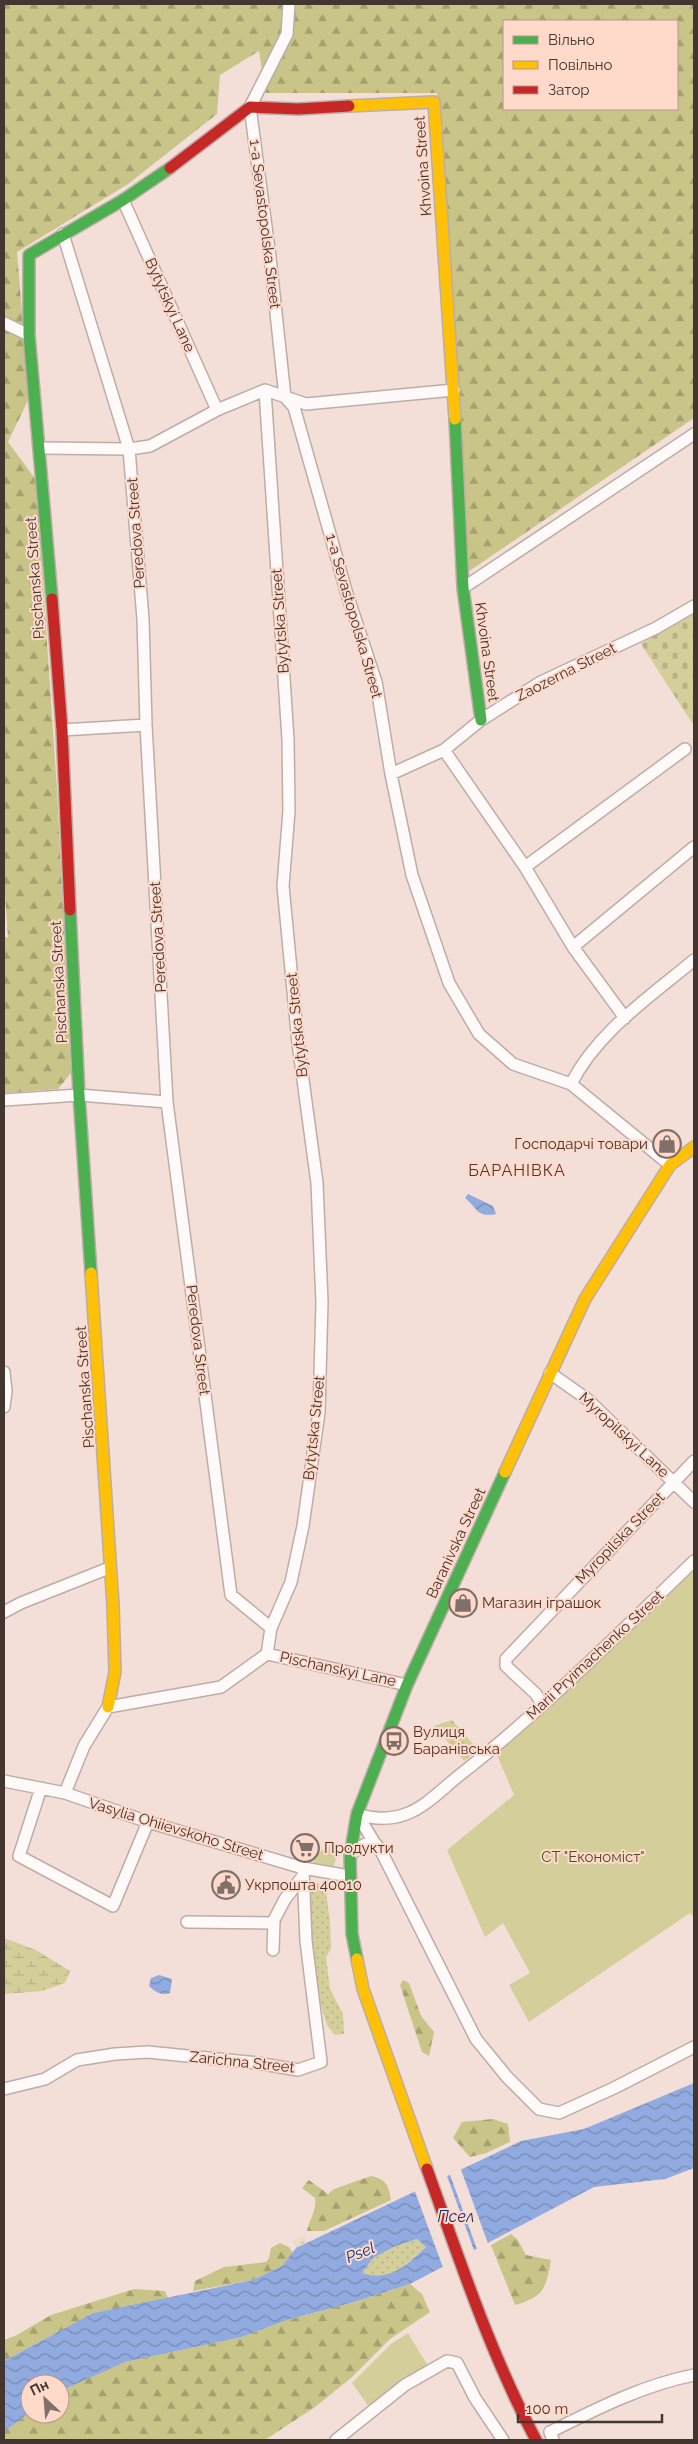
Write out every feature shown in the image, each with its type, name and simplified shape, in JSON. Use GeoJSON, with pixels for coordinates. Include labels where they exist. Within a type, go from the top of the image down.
{"type":"FeatureCollection","features":[{"type":"Feature","properties":{"kind":"street"},"geometry":{"type":"LineString","coordinates":[[63,234],[123,200],[187,156],[250,106],[287,34],[289,4]]}},
{"type":"Feature","properties":{"kind":"street","name":"Khvoina Street"},"geometry":{"type":"LineString","coordinates":[[250,106],[298,109],[434,102],[454,390],[462,588],[481,720]]}},
{"type":"Feature","properties":{"kind":"street","name":"1-a Sevastopolska Street"},"geometry":{"type":"LineString","coordinates":[[250,106],[270,257],[284,397],[294,407],[347,594],[376,682],[391,774],[412,875],[449,983],[479,1034],[513,1064],[571,1084],[670,1165]]}},
{"type":"Feature","properties":{"kind":"street","name":"Bytytskyi Lane"},"geometry":{"type":"LineString","coordinates":[[123,200],[217,410]]}},
{"type":"Feature","properties":{"kind":"street","name":"Pischanska Street"},"geometry":{"type":"LineString","coordinates":[[63,234],[29,256],[29,335],[40,448],[62,730],[79,1095],[110,1536],[109,1568],[113,1605],[115,1672],[108,1707]]}},
{"type":"Feature","properties":{"kind":"street","name":"Peredova Street"},"geometry":{"type":"LineString","coordinates":[[63,234],[130,449],[143,619],[146,725],[167,1102],[231,1595],[271,1628]]}},
{"type":"Feature","properties":{"kind":"street"},"geometry":{"type":"LineString","coordinates":[[4,323],[29,335]]}},
{"type":"Feature","properties":{"kind":"street"},"geometry":{"type":"LineString","coordinates":[[40,448],[130,449],[150,446],[217,410],[265,390],[306,404],[454,390]]}},
{"type":"Feature","properties":{"kind":"street","name":"Bytytska Street"},"geometry":{"type":"LineString","coordinates":[[265,390],[288,739],[289,810],[283,886],[298,1043],[317,1183],[322,1302],[319,1412],[303,1526],[291,1582],[271,1628],[267,1654]]}},
{"type":"Feature","properties":{"kind":"street","name":"Khvoina Street"},"geometry":{"type":"LineString","coordinates":[[462,588],[694,434]]}},
{"type":"Feature","properties":{"kind":"street","name":"Zaozerna Street"},"geometry":{"type":"LineString","coordinates":[[391,774],[444,750],[481,720],[541,682],[656,628],[694,606]]}},
{"type":"Feature","properties":{"kind":"street"},"geometry":{"type":"LineString","coordinates":[[62,730],[146,725]]}},
{"type":"Feature","properties":{"kind":"street"},"geometry":{"type":"LineString","coordinates":[[525,867],[685,749]]}},
{"type":"Feature","properties":{"kind":"street"},"geometry":{"type":"LineString","coordinates":[[444,750],[525,867],[574,947],[625,1018]]}},
{"type":"Feature","properties":{"kind":"street"},"geometry":{"type":"LineString","coordinates":[[574,947],[694,847]]}},
{"type":"Feature","properties":{"kind":"street"},"geometry":{"type":"LineString","coordinates":[[571,1084],[582,1061],[625,1018],[694,960]]}},
{"type":"Feature","properties":{"kind":"street"},"geometry":{"type":"LineString","coordinates":[[4,1100],[79,1095],[167,1102]]}},
{"type":"Feature","properties":{"kind":"street","name":"Baranivska Street"},"geometry":{"type":"LineString","coordinates":[[536,2440],[512,2395],[484,2330],[363,1989],[352,1934],[349,1876],[350,1856],[357,1814],[407,1685],[585,1299],[670,1165],[694,1147]]}},
{"type":"Feature","properties":{"kind":"street"},"geometry":{"type":"LineString","coordinates":[[4,1372],[6,1391],[4,1406]]}},
{"type":"Feature","properties":{"kind":"street","name":"Myropilskyi Lane"},"geometry":{"type":"LineString","coordinates":[[550,1373],[587,1399],[694,1502]]}},
{"type":"Feature","properties":{"kind":"street","name":"Myropilska Street"},"geometry":{"type":"LineString","coordinates":[[542,1704],[536,1694],[506,1666],[506,1659],[694,1461]]}},
{"type":"Feature","properties":{"kind":"street","name":"Marii Pryimachenko Street"},"geometry":{"type":"LineString","coordinates":[[357,1814],[373,1818],[388,1818],[415,1810],[494,1748],[577,1673],[694,1561]]}},
{"type":"Feature","properties":{"kind":"street"},"geometry":{"type":"LineString","coordinates":[[4,1612],[21,1603],[109,1568]]}},
{"type":"Feature","properties":{"kind":"street","name":"Pischanskyi Lane"},"geometry":{"type":"LineString","coordinates":[[108,1707],[221,1687],[267,1654],[407,1685]]}},
{"type":"Feature","properties":{"kind":"street"},"geometry":{"type":"LineString","coordinates":[[65,1793],[84,1746],[108,1707]]}},
{"type":"Feature","properties":{"kind":"street","name":"Vasylia Ohiievskoho Street"},"geometry":{"type":"LineString","coordinates":[[4,1781],[65,1793],[303,1872],[349,1876]]}},
{"type":"Feature","properties":{"kind":"street"},"geometry":{"type":"LineString","coordinates":[[41,1788],[19,1856],[113,1906],[148,1822]]}},
{"type":"Feature","properties":{"kind":"street"},"geometry":{"type":"LineString","coordinates":[[357,1814],[386,1860],[476,2039],[507,2077],[539,2108],[559,2113],[614,2088],[694,2047]]}},
{"type":"Feature","properties":{"kind":"street"},"geometry":{"type":"LineString","coordinates":[[350,1856],[359,1847],[374,1842]]}},
{"type":"Feature","properties":{"kind":"street"},"geometry":{"type":"LineString","coordinates":[[273,1950],[273,1923],[285,1899],[303,1872]]}},
{"type":"Feature","properties":{"kind":"street","name":"Zarichna Street"},"geometry":{"type":"LineString","coordinates":[[4,2089],[45,2079],[77,2060],[116,2054],[148,2052],[257,2063],[298,2070],[321,2062],[306,1941],[303,1872]]}},
{"type":"Feature","properties":{"kind":"street"},"geometry":{"type":"LineString","coordinates":[[187,1922],[273,1923]]}},
{"type":"Feature","properties":{"kind":"street"},"geometry":{"type":"LineString","coordinates":[[336,2440],[405,2385],[447,2361],[457,2363],[475,2398],[503,2440]]}},
{"type":"Feature","properties":{"kind":"street"},"geometry":{"type":"LineString","coordinates":[[553,2440],[550,2432],[610,2402],[673,2379],[694,2375]]}},
{"type":"Feature","properties":{"kind":"green space"},"geometry":{"type":"Polygon","coordinates":[[[4,4],[694,4],[694,418],[465,574],[459,397],[437,93],[266,93],[259,51],[220,75],[217,114],[128,184],[17,252],[29,398],[8,442],[36,480],[57,789],[71,1073],[58,1089],[4,1093],[4,938],[8,937],[4,881],[4,4]]]}},
{"type":"Feature","properties":{"kind":"green space"},"geometry":{"type":"Polygon","coordinates":[[[694,610],[694,726],[641,644],[694,610]]]}},
{"type":"Feature","properties":{"kind":"green space","name":"СТ \"Економіст\""},"geometry":{"type":"Polygon","coordinates":[[[694,1561],[694,1918],[690,1913],[529,2022],[509,1985],[530,1973],[503,1923],[485,1937],[447,1850],[514,1795],[494,1748],[694,1561]]]}},
{"type":"Feature","properties":{"kind":"green space"},"geometry":{"type":"Polygon","coordinates":[[[452,1720],[478,1750],[464,1761],[434,1726],[452,1720]]]}},
{"type":"Feature","properties":{"kind":"green space"},"geometry":{"type":"Polygon","coordinates":[[[330,1846],[338,1849],[334,1866],[330,1868],[313,1863],[319,1853],[330,1846]]]}},
{"type":"Feature","properties":{"kind":"green space"},"geometry":{"type":"Polygon","coordinates":[[[309,1883],[317,1883],[326,1890],[331,1949],[326,1957],[330,1989],[343,2014],[344,2034],[335,2035],[327,2024],[318,1990],[313,1953],[309,1883]]]}},
{"type":"Feature","properties":{"kind":"green space"},"geometry":{"type":"Polygon","coordinates":[[[4,1938],[36,1950],[70,1971],[65,1983],[42,1991],[4,1994],[4,1938]]]}},
{"type":"Feature","properties":{"kind":"green space"},"geometry":{"type":"Polygon","coordinates":[[[403,1980],[409,1983],[421,2016],[434,2032],[429,2056],[422,2052],[400,1985],[403,1980]]]}},
{"type":"Feature","properties":{"kind":"green space"},"geometry":{"type":"Polygon","coordinates":[[[493,2119],[508,2124],[510,2142],[486,2153],[470,2157],[453,2138],[462,2122],[493,2119]]]}},
{"type":"Feature","properties":{"kind":"green space"},"geometry":{"type":"Polygon","coordinates":[[[371,2176],[380,2179],[386,2184],[391,2200],[324,2231],[307,2231],[315,2202],[315,2198],[302,2188],[309,2180],[328,2194],[334,2189],[371,2176]]]}},
{"type":"Feature","properties":{"kind":"green space"},"geometry":{"type":"Polygon","coordinates":[[[511,2234],[518,2240],[526,2255],[551,2260],[545,2284],[538,2295],[515,2305],[491,2245],[511,2234]]]}},
{"type":"Feature","properties":{"kind":"green space"},"geometry":{"type":"Polygon","coordinates":[[[417,2239],[426,2247],[404,2266],[381,2275],[362,2273],[373,2258],[396,2246],[417,2239]]]}},
{"type":"Feature","properties":{"kind":"green space"},"geometry":{"type":"Polygon","coordinates":[[[280,2243],[289,2247],[293,2253],[282,2266],[253,2280],[193,2291],[195,2281],[224,2267],[266,2262],[271,2248],[280,2243]]]}},
{"type":"Feature","properties":{"kind":"green space"},"geometry":{"type":"Polygon","coordinates":[[[410,2284],[422,2294],[430,2312],[390,2339],[351,2378],[315,2407],[265,2440],[4,2440],[4,2432],[20,2420],[20,2424],[70,2424],[70,2384],[125,2362],[242,2337],[287,2320],[354,2302],[410,2284]]]}},
{"type":"Feature","properties":{"kind":"green space"},"geometry":{"type":"Polygon","coordinates":[[[134,2289],[165,2291],[168,2298],[93,2313],[4,2361],[4,2340],[15,2336],[51,2315],[134,2289]]]}},
{"type":"Feature","properties":{"kind":"green space"},"geometry":{"type":"Polygon","coordinates":[[[408,2333],[428,2366],[369,2407],[352,2383],[391,2344],[408,2333]]]}},
{"type":"Feature","properties":{"kind":"sand"},"geometry":{"type":"Polygon","coordinates":[[[305,2236],[306,2244],[296,2248],[293,2241],[305,2236]]]}},
{"type":"Feature","properties":{"kind":"water"},"geometry":{"type":"Polygon","coordinates":[[[468,1194],[493,1206],[496,1214],[489,1215],[478,1211],[465,1198],[468,1194]]]}},
{"type":"Feature","properties":{"kind":"water"},"geometry":{"type":"Polygon","coordinates":[[[159,1975],[172,1979],[170,1993],[159,1993],[149,1986],[151,1978],[159,1975]]]}},
{"type":"Feature","properties":{"kind":"water","name":"Псел"},"geometry":{"type":"Polygon","coordinates":[[[694,2083],[694,2168],[665,2179],[594,2187],[410,2284],[354,2302],[287,2320],[242,2337],[125,2362],[70,2387],[70,2374],[20,2374],[20,2420],[4,2432],[4,2361],[93,2313],[253,2280],[282,2266],[296,2248],[521,2141],[584,2129],[694,2083]],[[417,2239],[396,2246],[373,2258],[362,2273],[381,2275],[390,2273],[405,2266],[426,2247],[417,2239]]]}},
{"type":"Feature","properties":{"kind":"pier"},"geometry":{"type":"Polygon","coordinates":[[[460,2167],[489,2246],[478,2252],[449,2172],[460,2167]]]}},
{"type":"Feature","properties":{"kind":"pier"},"geometry":{"type":"Polygon","coordinates":[[[446,2173],[475,2253],[444,2270],[414,2189],[446,2173]]]}},
{"type":"Feature","properties":{"kind":"traffic: fast"},"geometry":{"type":"LineString","coordinates":[[52,599],[29,335],[29,255],[123,200],[170,168]]}},
{"type":"Feature","properties":{"kind":"traffic: fast"},"geometry":{"type":"LineString","coordinates":[[455,419],[463,588],[481,720]]}},
{"type":"Feature","properties":{"kind":"traffic: fast"},"geometry":{"type":"LineString","coordinates":[[70,910],[79,1095],[91,1273]]}},
{"type":"Feature","properties":{"kind":"traffic: fast"},"geometry":{"type":"LineString","coordinates":[[357,1959],[352,1934],[350,1856],[357,1814],[407,1685],[505,1472]]}},
{"type":"Feature","properties":{"kind":"traffic: slow"},"geometry":{"type":"LineString","coordinates":[[349,106],[434,102],[455,419]]}},
{"type":"Feature","properties":{"kind":"traffic: slow"},"geometry":{"type":"LineString","coordinates":[[505,1472],[585,1299],[670,1165],[694,1147]]}},
{"type":"Feature","properties":{"kind":"traffic: slow"},"geometry":{"type":"LineString","coordinates":[[91,1273],[113,1605],[115,1672],[108,1707]]}},
{"type":"Feature","properties":{"kind":"traffic: slow"},"geometry":{"type":"LineString","coordinates":[[357,1959],[363,1989],[427,2169]]}},
{"type":"Feature","properties":{"kind":"traffic: jam"},"geometry":{"type":"LineString","coordinates":[[170,168],[250,107],[298,109],[349,106]]}},
{"type":"Feature","properties":{"kind":"traffic: jam"},"geometry":{"type":"LineString","coordinates":[[52,599],[62,730],[70,910]]}},
{"type":"Feature","properties":{"kind":"traffic: jam"},"geometry":{"type":"LineString","coordinates":[[427,2169],[490,2340],[519,2407],[536,2440]]}},
{"type":"Feature","properties":{"kind":"place","name":"Господарчі товари"},"geometry":{"type":"Point","coordinates":[667,1144]}},
{"type":"Feature","properties":{"kind":"place","name":"Магазин іграшок"},"geometry":{"type":"Point","coordinates":[463,1603]}},
{"type":"Feature","properties":{"kind":"place","name":"Вулиця Баранівська"},"geometry":{"type":"Point","coordinates":[394,1741]}},
{"type":"Feature","properties":{"kind":"place","name":"Продукти"},"geometry":{"type":"Point","coordinates":[305,1848]}},
{"type":"Feature","properties":{"kind":"place","name":"Укрпошта 40010"},"geometry":{"type":"Point","coordinates":[226,1885]}},
{"type":"Feature","properties":{"kind":"district","name":"БАРАНІВКА"},"geometry":{"type":"Point","coordinates":[517,1170]}},
{"type":"Feature","properties":{"kind":"water label","name":"Psel"},"geometry":{"type":"Point","coordinates":[360,2252]}}]}
